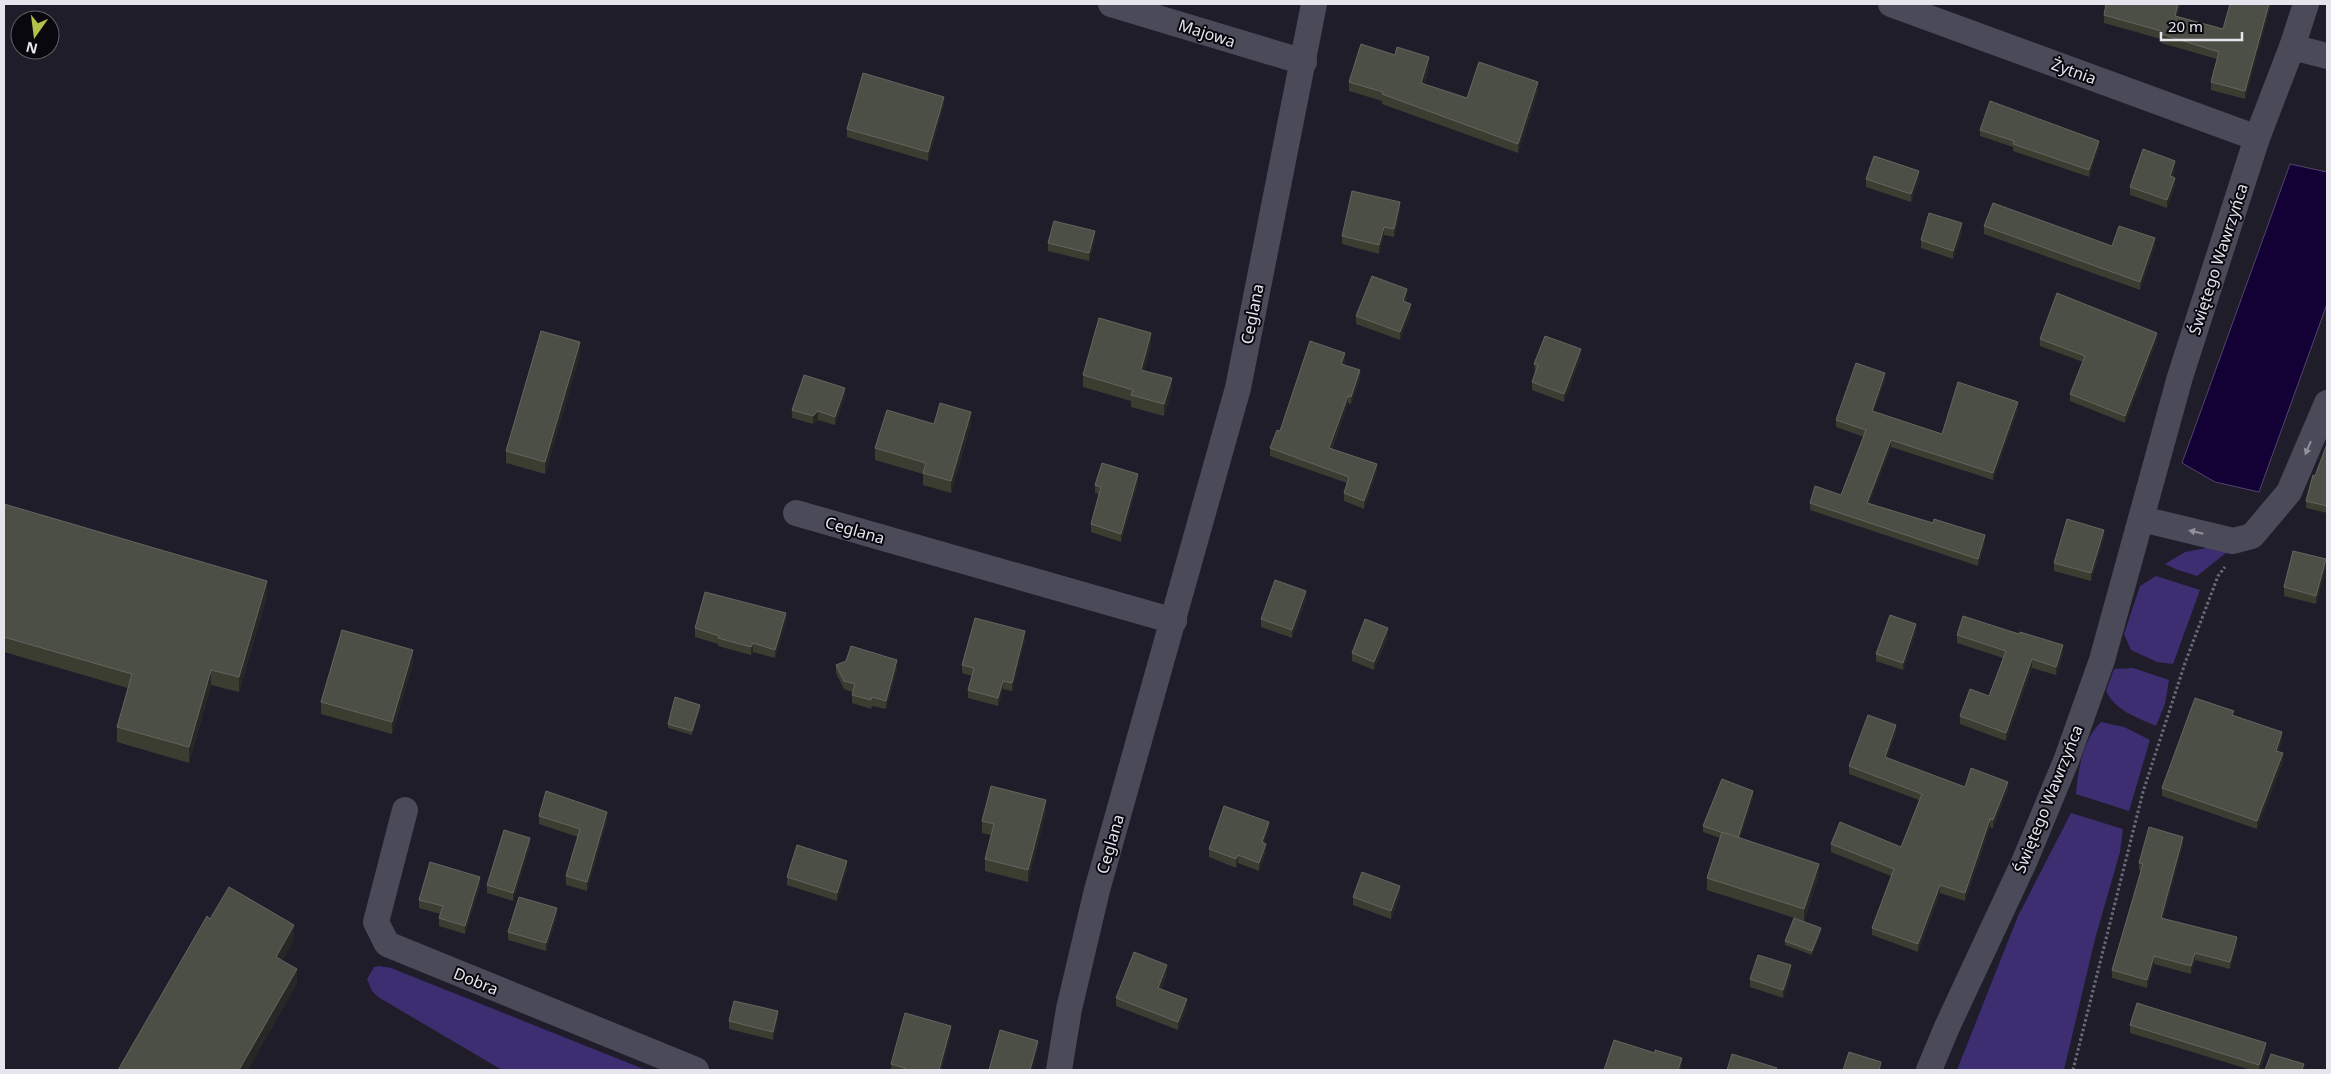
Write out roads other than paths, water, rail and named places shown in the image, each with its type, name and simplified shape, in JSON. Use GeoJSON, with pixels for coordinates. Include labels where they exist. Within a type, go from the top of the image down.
{"type":"FeatureCollection","features":[{"type":"Feature","properties":{"kind":"street","name":"Majowa"},"geometry":{"type":"LineString","coordinates":[[1111,4],[1304,62]]}},
{"type":"Feature","properties":{"kind":"street","name":"Ceglana"},"geometry":{"type":"LineString","coordinates":[[1059,1070],[1069,1010],[1097,890],[1238,388],[1314,4]]}},
{"type":"Feature","properties":{"kind":"street","name":"Żytnia"},"geometry":{"type":"LineString","coordinates":[[1891,4],[2257,138]]}},
{"type":"Feature","properties":{"kind":"street","name":"Świętego Wawrzyńca"},"geometry":{"type":"LineString","coordinates":[[1929,1070],[1951,1018],[2025,860],[2066,762],[2102,660],[2180,377],[2257,138],[2306,4]]}},
{"type":"Feature","properties":{"kind":"street"},"geometry":{"type":"LineString","coordinates":[[2292,46],[2327,56]]}},
{"type":"Feature","properties":{"kind":"street"},"geometry":{"type":"LineString","coordinates":[[2142,519],[2233,540],[2252,536],[2289,492],[2327,403]]}},
{"type":"Feature","properties":{"kind":"street","name":"Ceglana"},"geometry":{"type":"LineString","coordinates":[[796,513],[1174,621]]}},
{"type":"Feature","properties":{"kind":"street","name":"Dobra"},"geometry":{"type":"LineString","coordinates":[[405,810],[376,922],[387,944],[696,1070]]}}]}
